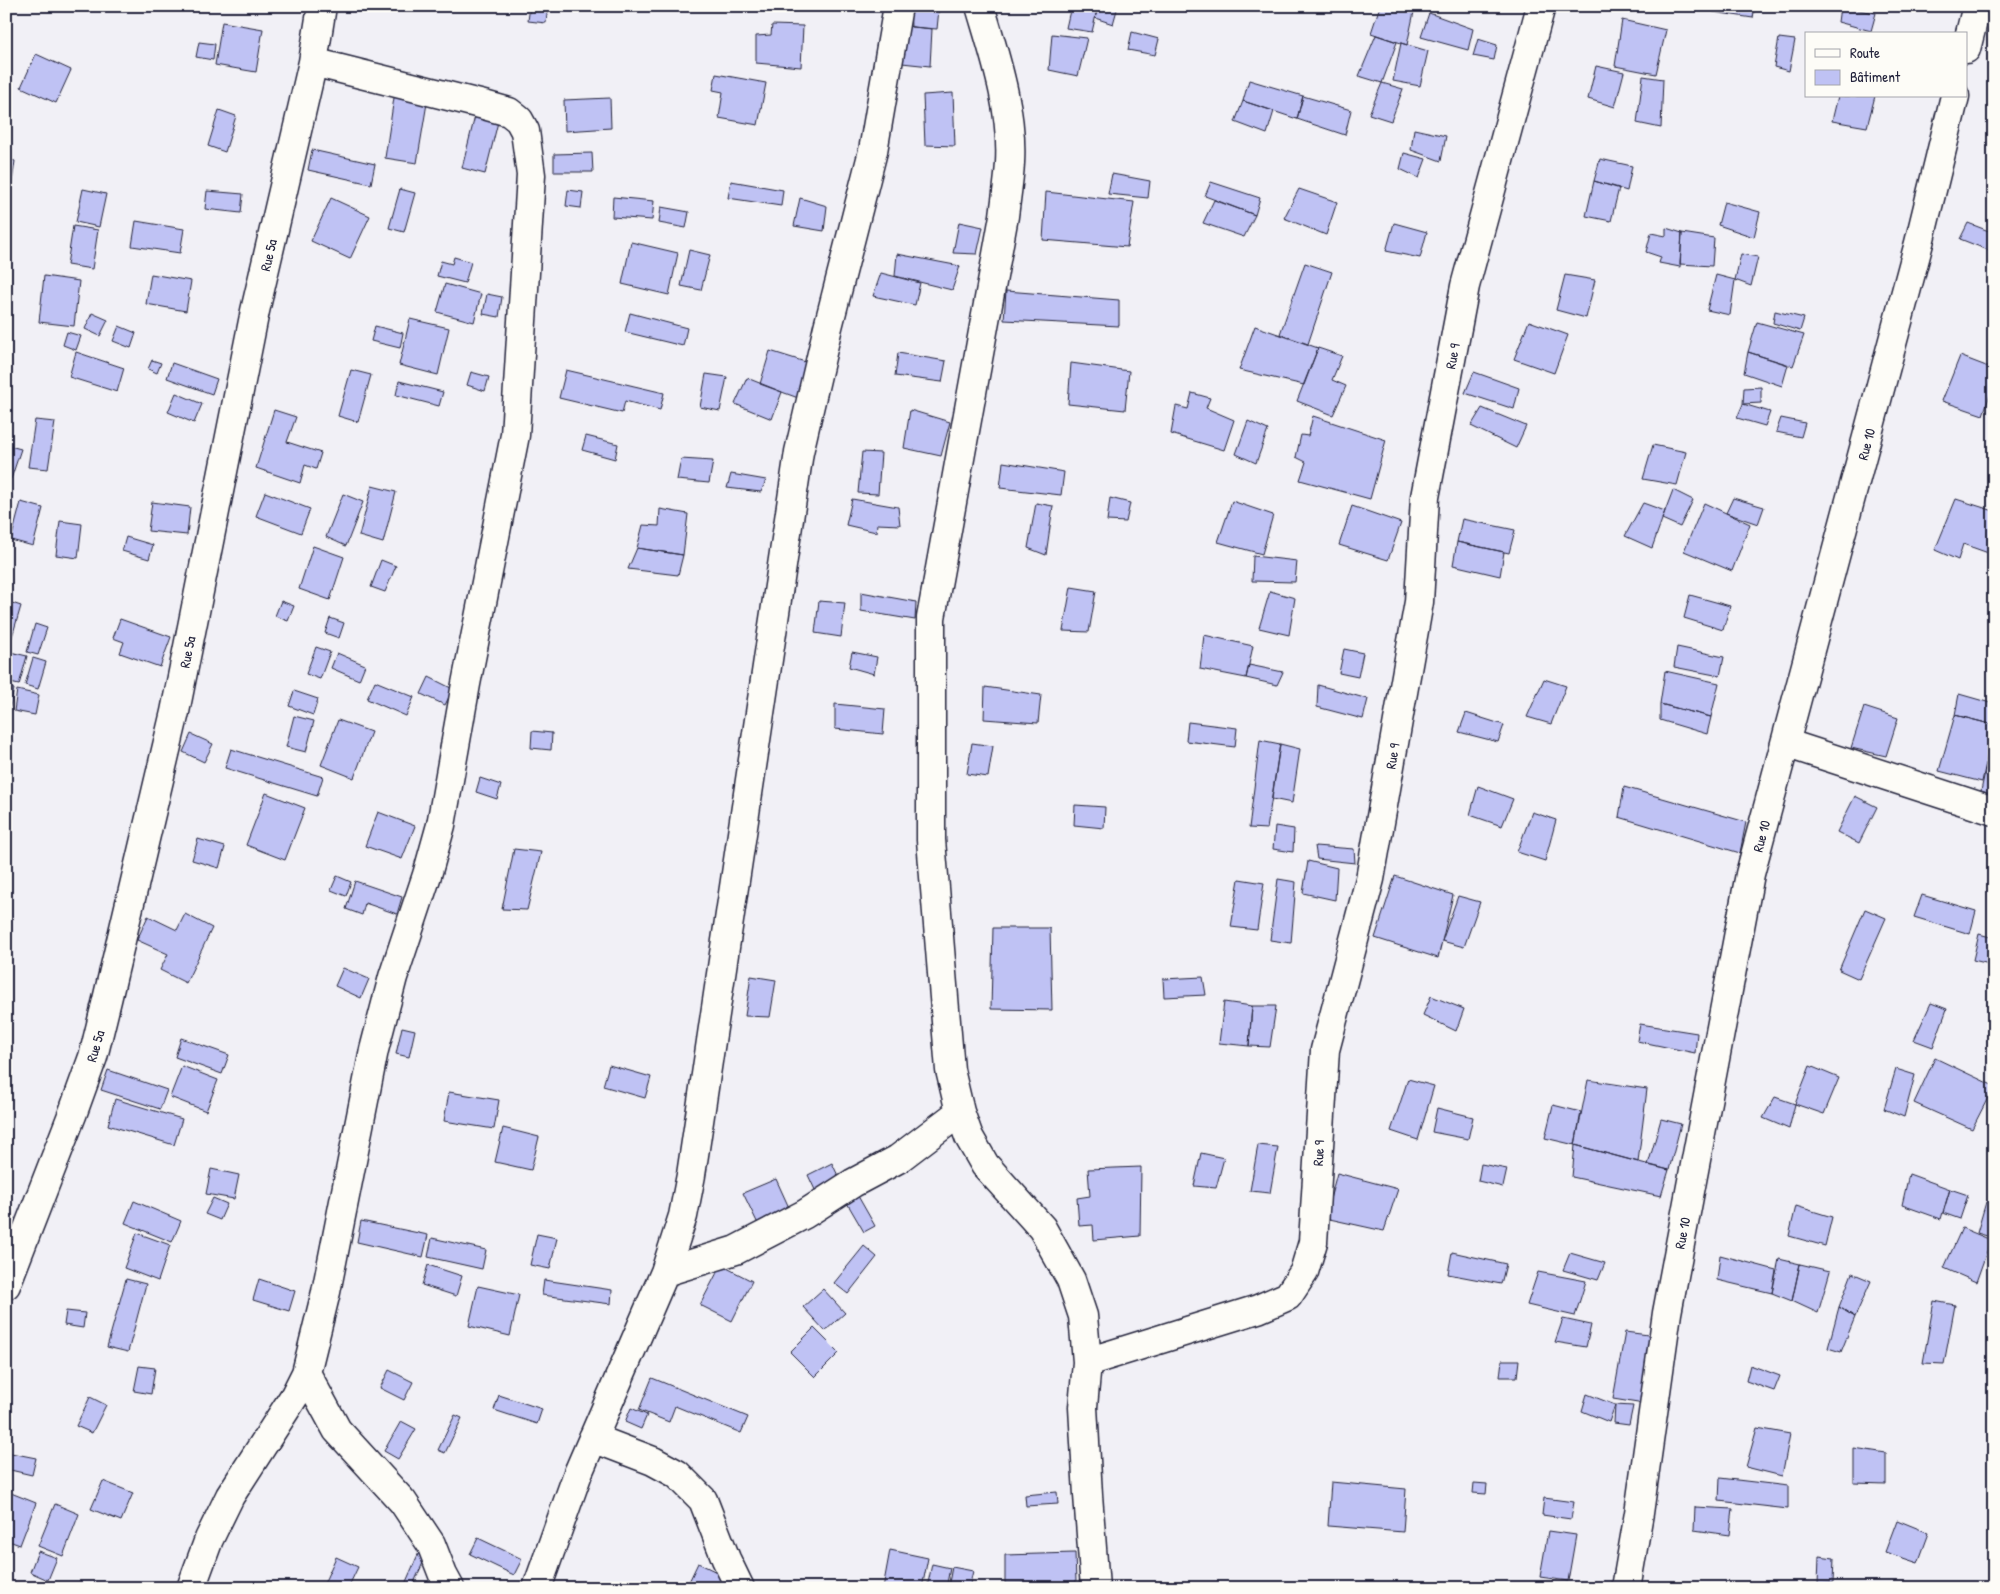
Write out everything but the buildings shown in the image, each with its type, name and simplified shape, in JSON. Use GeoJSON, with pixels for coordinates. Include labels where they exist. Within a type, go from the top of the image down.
{"type":"FeatureCollection","features":[{"type":"Feature","properties":{"kind":"street","name":"Rue 5a"},"geometry":{"type":"LineString","coordinates":[[6,1284],[72,1116],[93,1057],[175,712],[255,311],[313,62],[322,6]]}},
{"type":"Feature","properties":{"kind":"street"},"geometry":{"type":"LineString","coordinates":[[537,1588],[574,1482],[666,1272],[683,1216],[691,1175],[799,452],[828,327],[873,151],[898,6]]}},
{"type":"Feature","properties":{"kind":"street"},"geometry":{"type":"LineString","coordinates":[[980,6],[1003,84],[1009,126],[1010,163],[1004,216],[931,618],[931,840],[950,1070],[960,1112],[969,1137],[985,1165],[1042,1228],[1071,1280],[1082,1316],[1087,1362],[1083,1407],[1095,1588]]}},
{"type":"Feature","properties":{"kind":"street","name":"Rue 9"},"geometry":{"type":"LineString","coordinates":[[1087,1362],[1258,1309],[1288,1296],[1304,1272],[1313,1242],[1325,1050],[1370,879],[1419,602],[1427,488],[1465,286],[1541,6]]}},
{"type":"Feature","properties":{"kind":"street"},"geometry":{"type":"LineString","coordinates":[[1968,41],[1977,6]]}},
{"type":"Feature","properties":{"kind":"street"},"geometry":{"type":"LineString","coordinates":[[191,1588],[209,1539],[230,1496],[295,1395],[306,1373],[326,1292],[374,1050],[393,977],[427,875],[441,825],[466,684],[515,435],[531,175],[525,131],[519,120],[509,112],[313,62]]}},
{"type":"Feature","properties":{"kind":"street","name":"Rue 10"},"geometry":{"type":"LineString","coordinates":[[1626,1588],[1639,1513],[1669,1303],[1750,874],[1909,281],[1955,98]]}},
{"type":"Feature","properties":{"kind":"street"},"geometry":{"type":"LineString","coordinates":[[1785,743],[1994,812]]}},
{"type":"Feature","properties":{"kind":"street"},"geometry":{"type":"LineString","coordinates":[[666,1272],[736,1250],[805,1214],[853,1183],[898,1159],[960,1112]]}},
{"type":"Feature","properties":{"kind":"street"},"geometry":{"type":"LineString","coordinates":[[306,1373],[337,1430],[403,1502],[431,1544],[443,1576],[450,1588]]}},
{"type":"Feature","properties":{"kind":"street"},"geometry":{"type":"LineString","coordinates":[[593,1438],[652,1461],[676,1474],[703,1500],[726,1559],[740,1588]]}}]}
